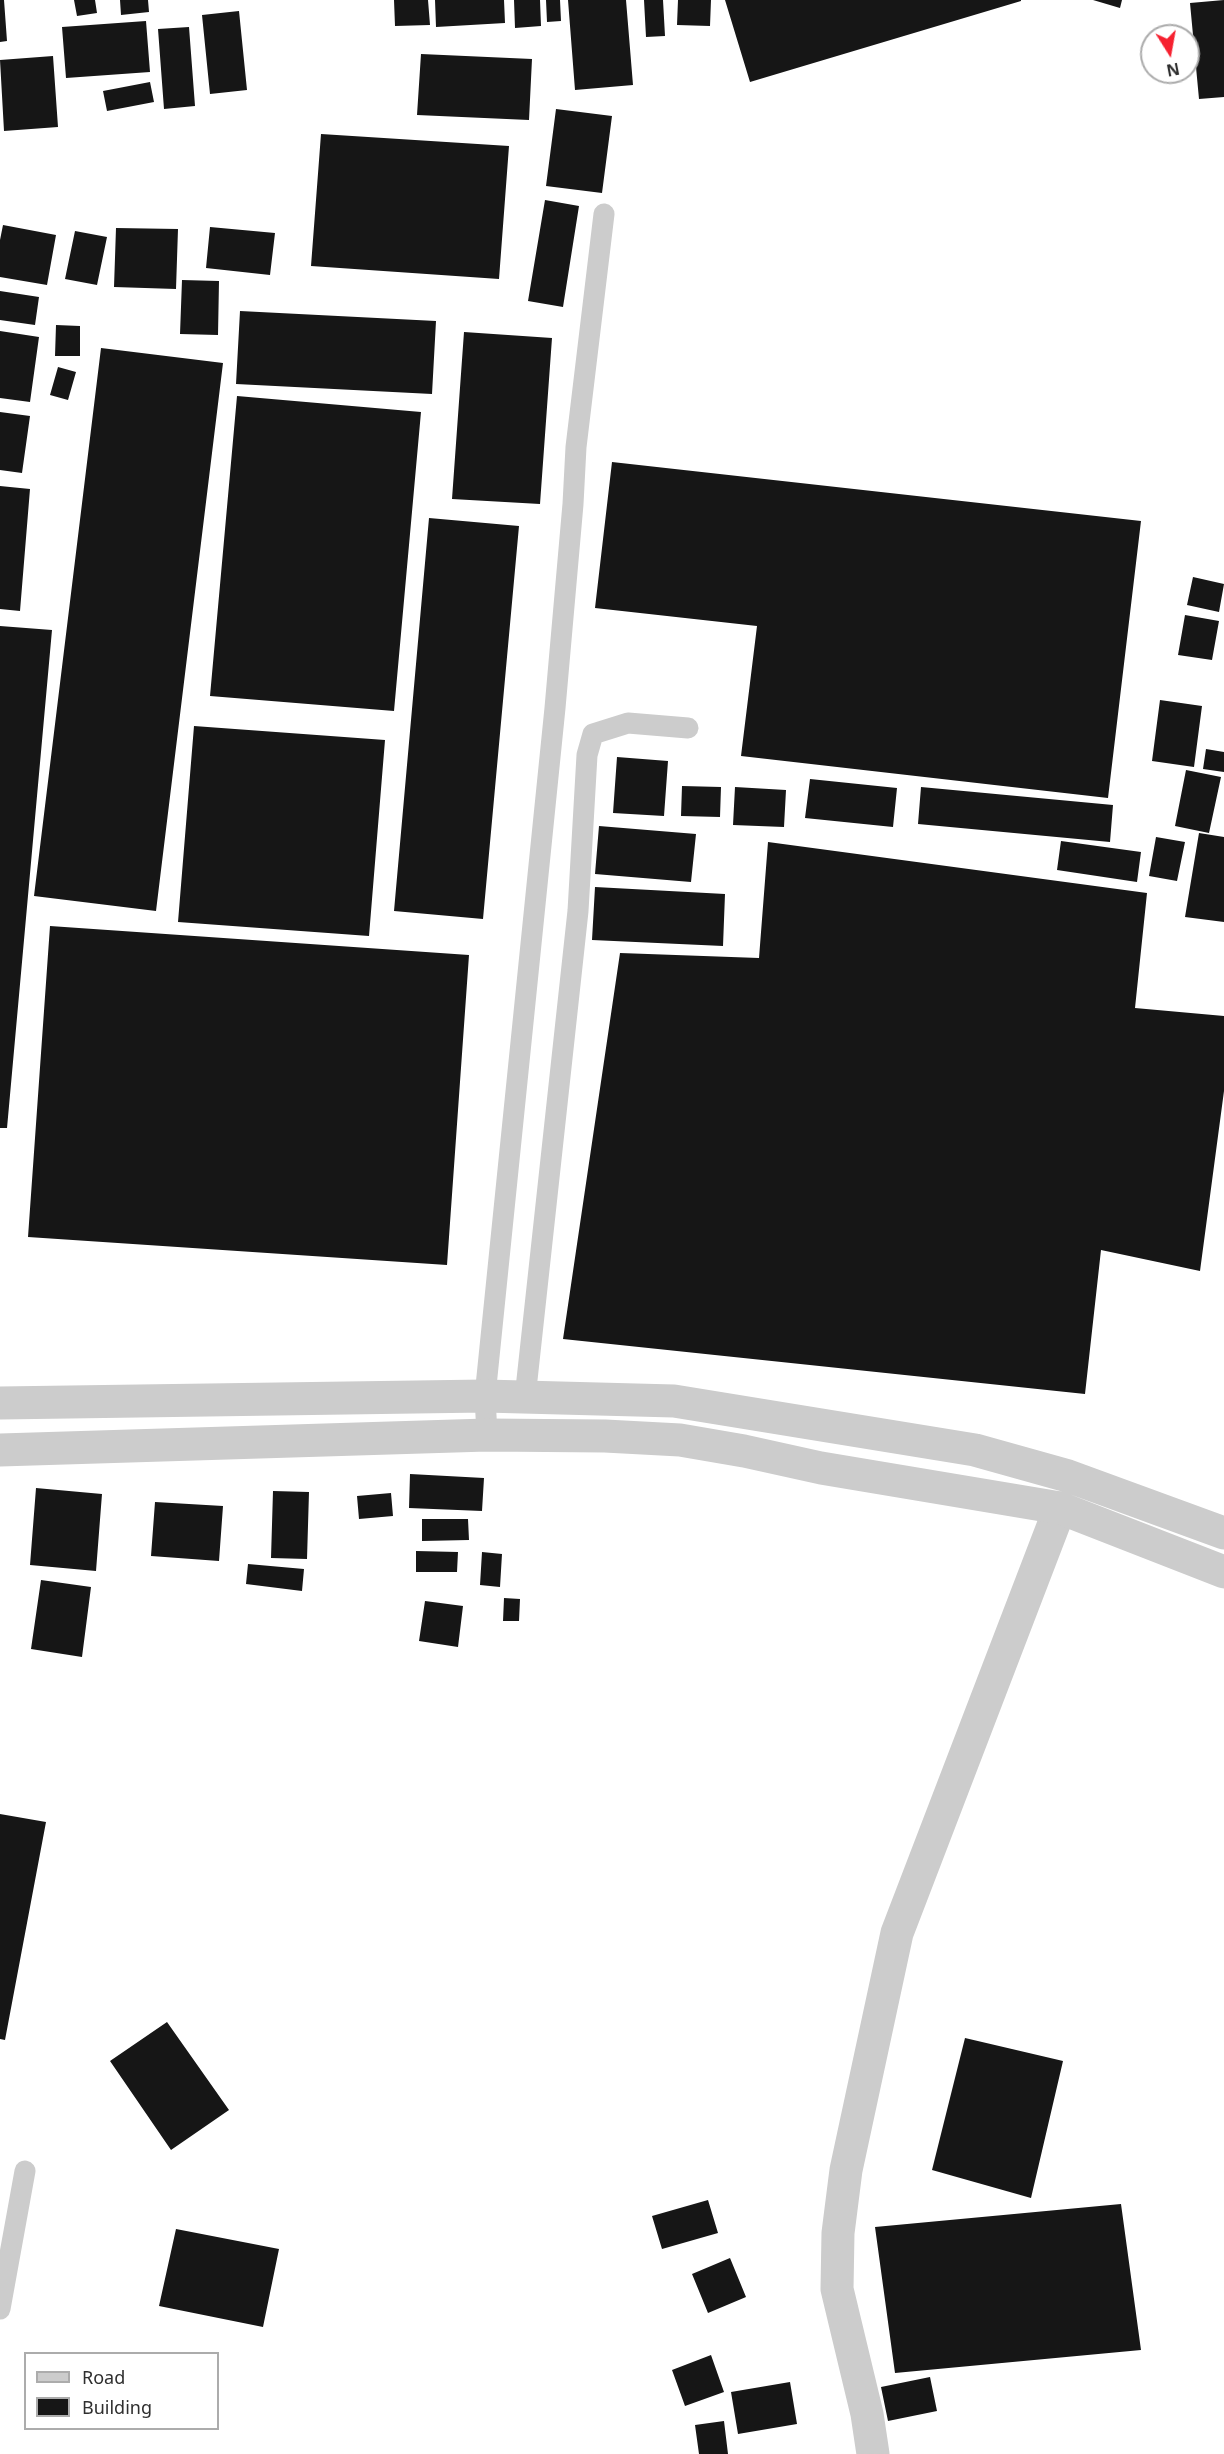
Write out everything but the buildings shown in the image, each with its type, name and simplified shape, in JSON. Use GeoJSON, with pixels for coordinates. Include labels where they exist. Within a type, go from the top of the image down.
{"type":"FeatureCollection","features":[{"type":"Feature","properties":{"kind":"street"},"geometry":{"type":"LineString","coordinates":[[0,1403],[485,1396],[674,1401],[975,1450],[1068,1476],[1224,1533]]}},
{"type":"Feature","properties":{"kind":"street"},"geometry":{"type":"LineString","coordinates":[[0,1450],[487,1436],[605,1436],[680,1440],[820,1468],[1060,1508],[1224,1572]]}},
{"type":"Feature","properties":{"kind":"street"},"geometry":{"type":"LineString","coordinates":[[873,2454],[867,2415],[837,2289],[838,2234],[846,2170],[897,1932],[1060,1508]]}},
{"type":"Feature","properties":{"kind":"lane"},"geometry":{"type":"LineString","coordinates":[[487,1436],[485,1396],[555,708],[576,447],[604,213]]}},
{"type":"Feature","properties":{"kind":"lane"},"geometry":{"type":"LineString","coordinates":[[525,1398],[578,911],[587,754],[593,734],[628,723],[688,728]]}},
{"type":"Feature","properties":{"kind":"lane"},"geometry":{"type":"LineString","coordinates":[[0,2309],[25,2171]]}}]}
